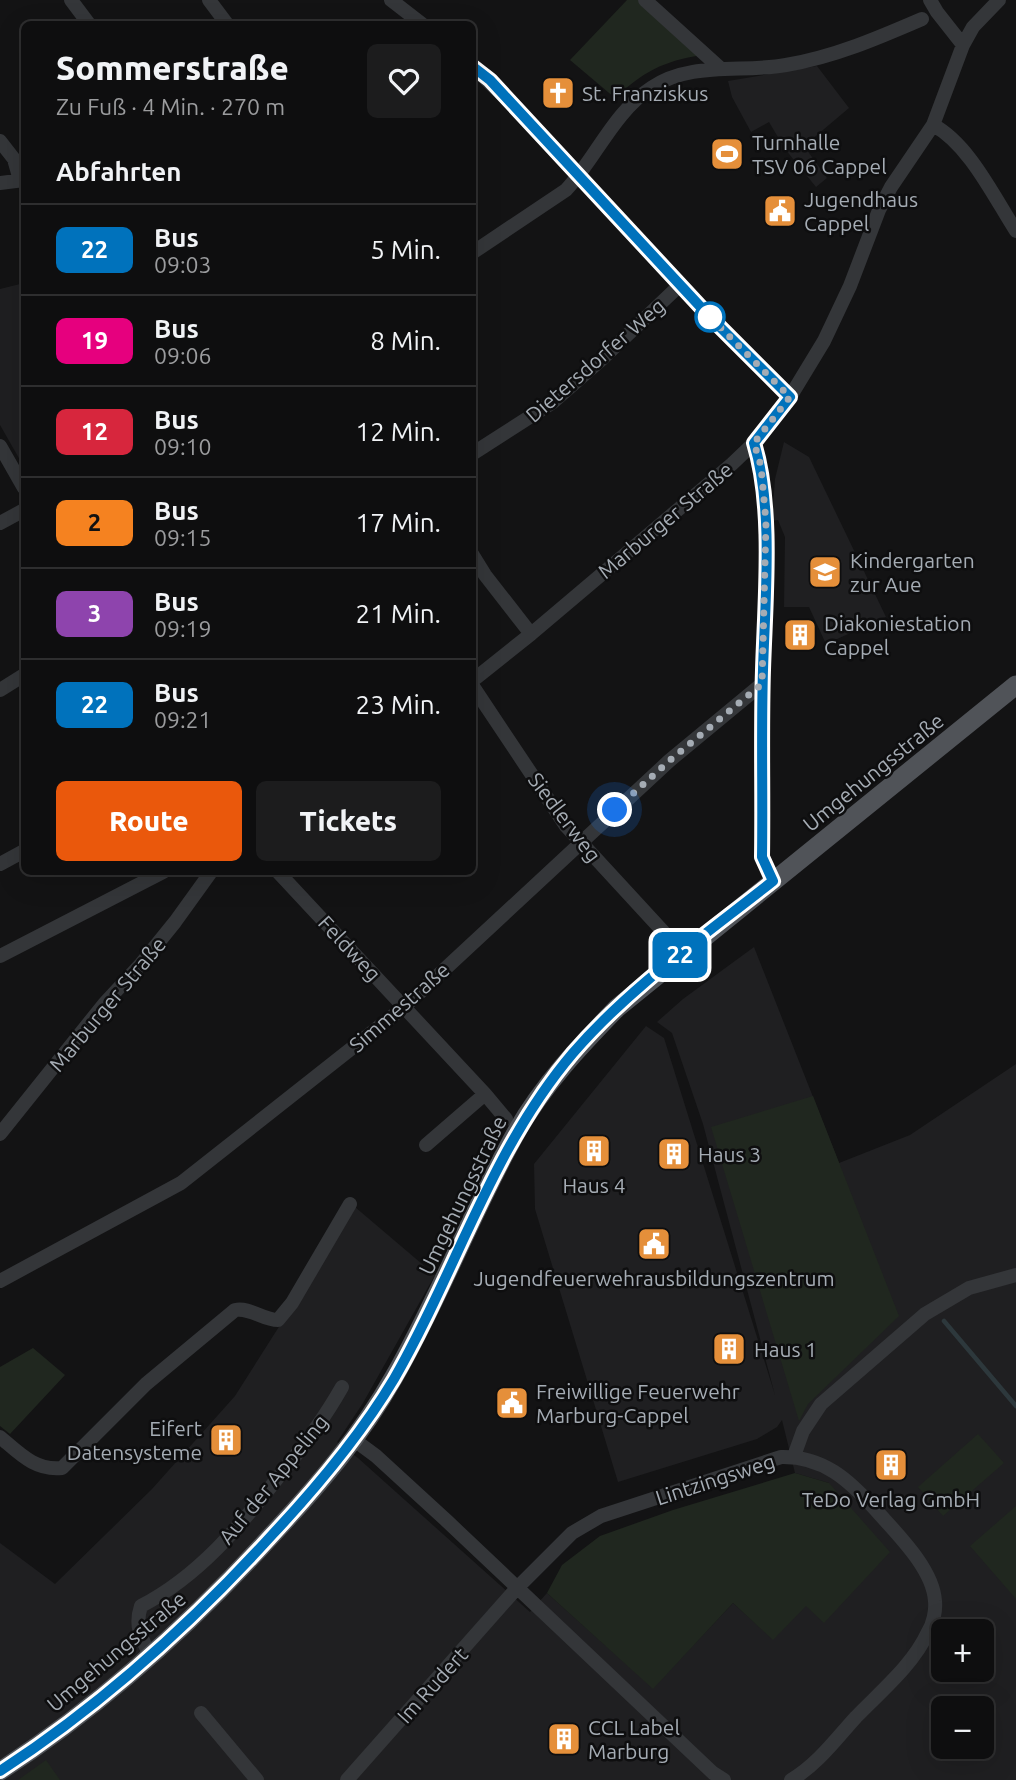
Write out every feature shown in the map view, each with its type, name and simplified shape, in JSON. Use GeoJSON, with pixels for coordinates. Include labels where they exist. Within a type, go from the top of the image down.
{"type":"FeatureCollection","features":[{"type":"Feature","properties":{"kind":"main road","name":"Umgehungsstraße"},"geometry":{"type":"LineString","coordinates":[[0,1770],[37,1746],[151,1657],[240,1570],[305,1499],[354,1439],[393,1380],[429,1314],[517,1130],[573,1053],[617,1007],[1016,685]]}},
{"type":"Feature","properties":{"kind":"street"},"geometry":{"type":"LineString","coordinates":[[71,0],[87,21]]}},
{"type":"Feature","properties":{"kind":"street"},"geometry":{"type":"LineString","coordinates":[[209,0],[225,21]]}},
{"type":"Feature","properties":{"kind":"street"},"geometry":{"type":"LineString","coordinates":[[391,0],[418,21]]}},
{"type":"Feature","properties":{"kind":"street"},"geometry":{"type":"LineString","coordinates":[[645,0],[720,68]]}},
{"type":"Feature","properties":{"kind":"street"},"geometry":{"type":"LineString","coordinates":[[930,0],[963,45]]}},
{"type":"Feature","properties":{"kind":"street","name":"Marburger Straße"},"geometry":{"type":"LineString","coordinates":[[476,680],[754,443],[790,397],[836,321],[879,210],[891,187],[933,125],[963,45],[973,27],[999,0]]}},
{"type":"Feature","properties":{"kind":"street"},"geometry":{"type":"LineString","coordinates":[[476,250],[566,190],[617,120],[641,95],[663,81],[720,68],[766,68],[819,58],[852,48],[922,19]]}},
{"type":"Feature","properties":{"kind":"street"},"geometry":{"type":"LineString","coordinates":[[476,70],[513,104],[680,285],[790,397]]}},
{"type":"Feature","properties":{"kind":"street"},"geometry":{"type":"LineString","coordinates":[[933,125],[948,134],[967,155],[1016,231]]}},
{"type":"Feature","properties":{"kind":"street"},"geometry":{"type":"LineString","coordinates":[[0,141],[14,159],[21,177]]}},
{"type":"Feature","properties":{"kind":"street"},"geometry":{"type":"LineString","coordinates":[[0,183],[21,180]]}},
{"type":"Feature","properties":{"kind":"street","name":"Dietersdorfer Weg"},"geometry":{"type":"LineString","coordinates":[[476,451],[553,402],[680,285]]}},
{"type":"Feature","properties":{"kind":"street"},"geometry":{"type":"LineString","coordinates":[[754,443],[761,466],[766,522],[762,857],[773,881]]}},
{"type":"Feature","properties":{"kind":"street"},"geometry":{"type":"LineString","coordinates":[[0,446],[21,483]]}},
{"type":"Feature","properties":{"kind":"street"},"geometry":{"type":"LineString","coordinates":[[0,523],[21,512]]}},
{"type":"Feature","properties":{"kind":"street"},"geometry":{"type":"LineString","coordinates":[[476,560],[531,634]]}},
{"type":"Feature","properties":{"kind":"street"},"geometry":{"type":"LineString","coordinates":[[0,690],[21,677]]}},
{"type":"Feature","properties":{"kind":"street","name":"Simmestraße"},"geometry":{"type":"LineString","coordinates":[[0,1281],[181,1182],[404,1007],[579,842],[669,761],[762,684]]}},
{"type":"Feature","properties":{"kind":"street","name":"Siedlerweg"},"geometry":{"type":"LineString","coordinates":[[476,689],[547,799],[579,842],[670,939]]}},
{"type":"Feature","properties":{"kind":"street"},"geometry":{"type":"LineString","coordinates":[[0,864],[21,853]]}},
{"type":"Feature","properties":{"kind":"street"},"geometry":{"type":"LineString","coordinates":[[0,956],[157,875]]}},
{"type":"Feature","properties":{"kind":"street","name":"Marburger Straße"},"geometry":{"type":"LineString","coordinates":[[0,1134],[104,1004],[141,964],[209,875]]}},
{"type":"Feature","properties":{"kind":"street","name":"Feldweg"},"geometry":{"type":"LineString","coordinates":[[281,875],[506,1119]]}},
{"type":"Feature","properties":{"kind":"street"},"geometry":{"type":"LineString","coordinates":[[426,1145],[485,1094]]}},
{"type":"Feature","properties":{"kind":"street"},"geometry":{"type":"LineString","coordinates":[[0,1437],[31,1462],[48,1470],[62,1468],[146,1384],[235,1310],[243,1309],[278,1320],[292,1303],[350,1204]]}},
{"type":"Feature","properties":{"kind":"street"},"geometry":{"type":"LineString","coordinates":[[794,1456],[803,1431],[821,1404],[925,1314],[969,1288],[1016,1275]]}},
{"type":"Feature","properties":{"kind":"street","name":"Auf der Appeling"},"geometry":{"type":"LineString","coordinates":[[151,1657],[138,1632],[136,1619],[141,1606],[168,1592],[208,1558],[245,1520],[322,1421],[342,1387]]}},
{"type":"Feature","properties":{"kind":"street"},"geometry":{"type":"LineString","coordinates":[[354,1439],[427,1503],[713,1773],[724,1780]]}},
{"type":"Feature","properties":{"kind":"street","name":"Lintzingsweg"},"geometry":{"type":"LineString","coordinates":[[516,1589],[572,1533],[601,1516],[781,1457],[794,1456],[826,1466],[842,1476],[912,1552],[931,1585],[935,1601],[929,1631],[906,1664],[814,1762],[791,1780]]}},
{"type":"Feature","properties":{"kind":"street","name":"Im Rudert"},"geometry":{"type":"LineString","coordinates":[[346,1780],[516,1589]]}},
{"type":"Feature","properties":{"kind":"street"},"geometry":{"type":"LineString","coordinates":[[201,1713],[257,1780]]}},
{"type":"Feature","properties":{"kind":"shaded area"},"geometry":{"type":"Polygon","coordinates":[[[627,0],[642,0],[702,55],[654,69],[615,98],[570,60],[627,0]]]}},
{"type":"Feature","properties":{"kind":"shaded area"},"geometry":{"type":"Polygon","coordinates":[[[817,66],[849,108],[804,146],[827,178],[816,187],[785,149],[769,122],[751,132],[732,97],[728,81],[817,66]]]}},
{"type":"Feature","properties":{"kind":"shaded area"},"geometry":{"type":"Polygon","coordinates":[[[21,284],[21,462],[0,425],[0,289],[21,284]]]}},
{"type":"Feature","properties":{"kind":"shaded area","name":"Kindergarten zur Aue"},"geometry":{"type":"Polygon","coordinates":[[[784,442],[809,457],[886,617],[826,644],[809,607],[784,607],[785,537],[778,520],[772,521],[775,479],[784,442]]]}},
{"type":"Feature","properties":{"kind":"shaded area"},"geometry":{"type":"Polygon","coordinates":[[[754,947],[839,1163],[910,1135],[1016,1064],[1016,1780],[0,1780],[0,1543],[55,1584],[152,1489],[235,1396],[355,1207],[435,1275],[363,1403],[337,1442],[530,1612],[547,1593],[653,1688],[733,1603],[773,1639],[829,1483],[795,1473],[782,1420],[777,1427],[757,1439],[618,1482],[535,1209],[534,1164],[646,1026],[664,1038],[775,1395],[703,1124],[672,1033],[657,1022],[683,999],[754,947]]]}},
{"type":"Feature","properties":{"kind":"shaded area"},"geometry":{"type":"Polygon","coordinates":[[[813,1096],[899,1316],[808,1404],[799,1421],[711,1127],[813,1096]]]}},
{"type":"Feature","properties":{"kind":"shaded area"},"geometry":{"type":"Polygon","coordinates":[[[33,1348],[65,1375],[10,1434],[0,1426],[0,1367],[33,1348]]]}},
{"type":"Feature","properties":{"kind":"shaded area"},"geometry":{"type":"Polygon","coordinates":[[[978,1434],[1004,1463],[943,1516],[918,1487],[978,1434]]]}},
{"type":"Feature","properties":{"kind":"shaded area"},"geometry":{"type":"Polygon","coordinates":[[[795,1473],[829,1483],[890,1552],[824,1623],[806,1606],[773,1640],[733,1603],[653,1689],[547,1593],[562,1565],[600,1536],[673,1510],[795,1473]]]}},
{"type":"Feature","properties":{"kind":"shaded area"},"geometry":{"type":"Polygon","coordinates":[[[1016,1506],[1016,1599],[970,1546],[1016,1506]]]}},
{"type":"Feature","properties":{"kind":"shaded area"},"geometry":{"type":"Polygon","coordinates":[[[46,1760],[60,1780],[18,1780],[46,1760]]]}},
{"type":"Feature","properties":{"kind":"waterway"},"geometry":{"type":"LineString","coordinates":[[944,1321],[1016,1406]]}},
{"type":"Feature","properties":{"kind":"bus line","name":"22"},"geometry":{"type":"LineString","coordinates":[[0,1771],[92,1705],[161,1649],[240,1570],[326,1475],[354,1439],[393,1380],[429,1314],[517,1130],[561,1068],[617,1007],[773,881],[762,857],[766,522],[761,466],[754,443],[790,397],[709,316],[490,80],[476,69]]}},
{"type":"Feature","properties":{"kind":"place","name":"St. Franziskus"},"geometry":{"type":"Point","coordinates":[558,93]}},
{"type":"Feature","properties":{"kind":"place","name":"Turnhalle TSV 06 Cappel"},"geometry":{"type":"Point","coordinates":[727,154]}},
{"type":"Feature","properties":{"kind":"place","name":"Jugendhaus Cappel"},"geometry":{"type":"Point","coordinates":[780,211]}},
{"type":"Feature","properties":{"kind":"place","name":"Kindergarten zur Aue"},"geometry":{"type":"Point","coordinates":[825,572]}},
{"type":"Feature","properties":{"kind":"place","name":"Diakoniestation Cappel"},"geometry":{"type":"Point","coordinates":[800,635]}},
{"type":"Feature","properties":{"kind":"place","name":"Haus 4"},"geometry":{"type":"Point","coordinates":[594,1151]}},
{"type":"Feature","properties":{"kind":"place","name":"Haus 3"},"geometry":{"type":"Point","coordinates":[674,1154]}},
{"type":"Feature","properties":{"kind":"place","name":"Jugendfeuerwehrausbildungszentrum"},"geometry":{"type":"Point","coordinates":[654,1244]}},
{"type":"Feature","properties":{"kind":"place","name":"Haus 1"},"geometry":{"type":"Point","coordinates":[729,1349]}},
{"type":"Feature","properties":{"kind":"place","name":"Freiwillige Feuerwehr Marburg-Cappel"},"geometry":{"type":"Point","coordinates":[512,1403]}},
{"type":"Feature","properties":{"kind":"place","name":"Eifert Datensysteme"},"geometry":{"type":"Point","coordinates":[226,1440]}},
{"type":"Feature","properties":{"kind":"place","name":"TeDo Verlag GmbH"},"geometry":{"type":"Point","coordinates":[891,1465]}},
{"type":"Feature","properties":{"kind":"place","name":"CCL Label Marburg"},"geometry":{"type":"Point","coordinates":[564,1739]}},
{"type":"Feature","properties":{"kind":"route"},"geometry":{"type":"LineString","coordinates":[[615,810],[762,684],[766,522],[761,466],[754,443],[790,397],[710,317]]}}]}
